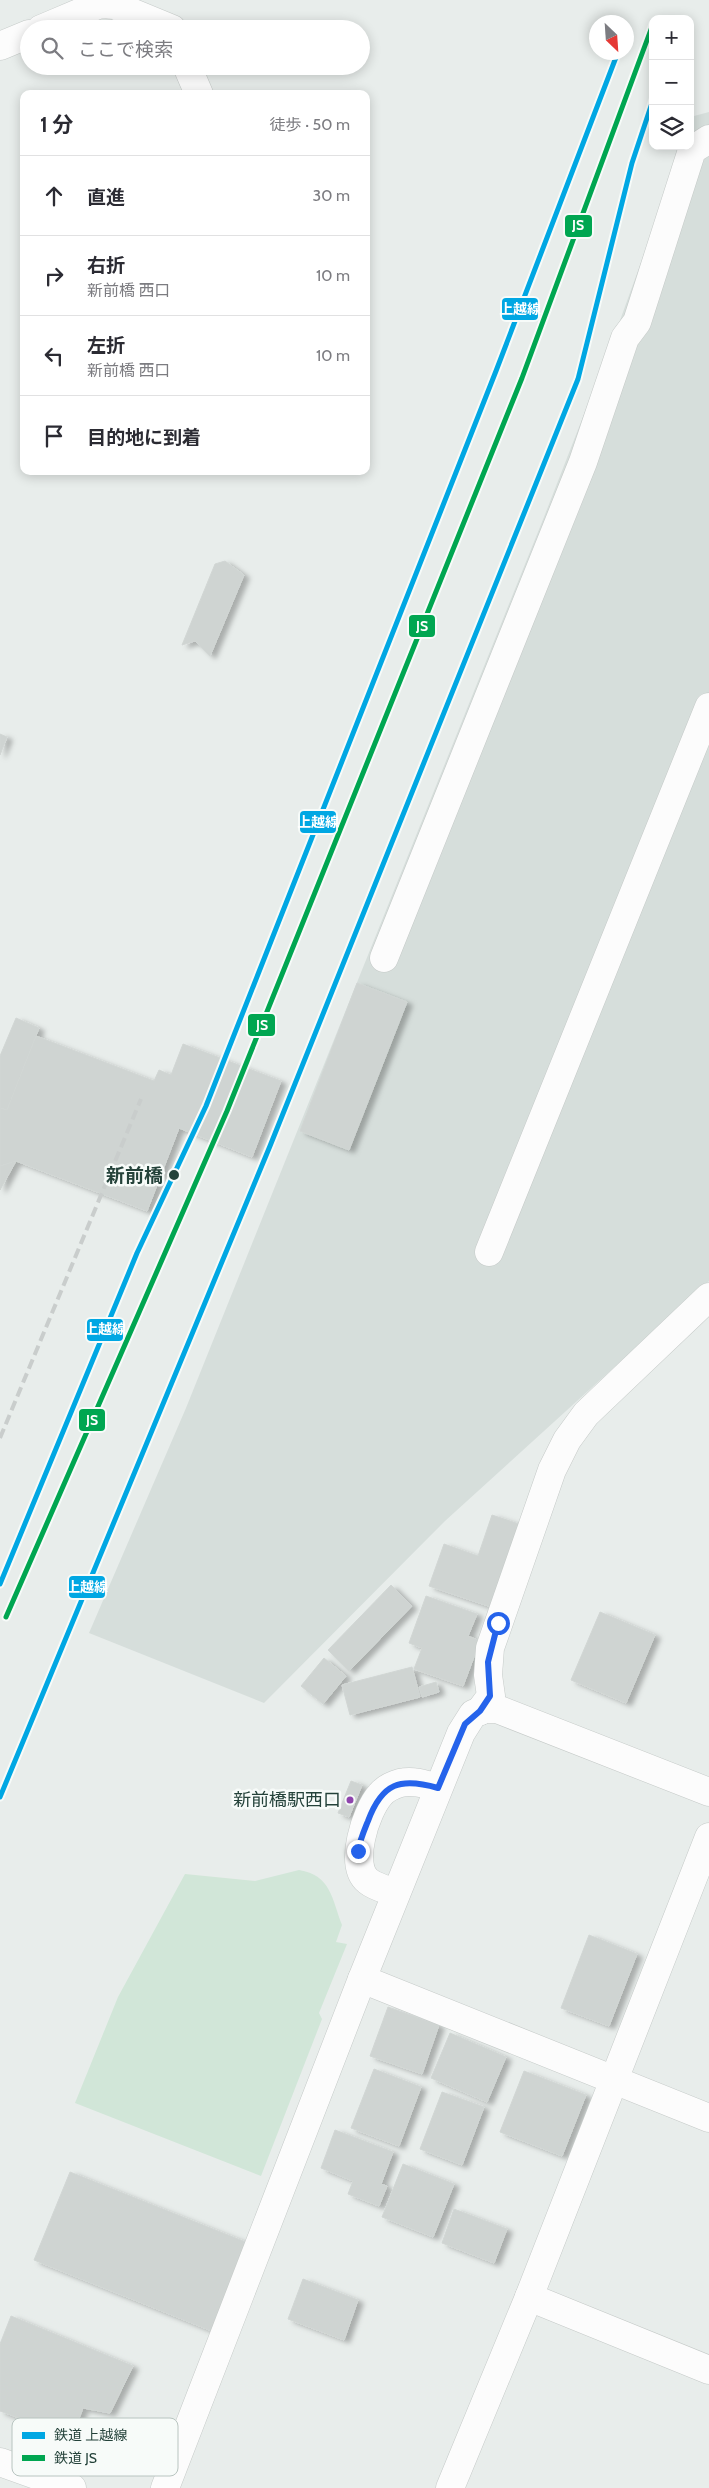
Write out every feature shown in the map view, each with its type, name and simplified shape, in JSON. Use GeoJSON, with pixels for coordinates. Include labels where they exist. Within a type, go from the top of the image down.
{"type":"FeatureCollection","features":[{"type":"Feature","properties":{"kind":"street"},"geometry":{"type":"LineString","coordinates":[[62,20],[100,4],[114,5],[150,20]]}},
{"type":"Feature","properties":{"kind":"street"},"geometry":{"type":"LineString","coordinates":[[0,46],[20,38]]}},
{"type":"Feature","properties":{"kind":"street"},"geometry":{"type":"LineString","coordinates":[[192,75],[197,90]]}},
{"type":"Feature","properties":{"kind":"street"},"geometry":{"type":"LineString","coordinates":[[384,958],[584,462],[625,338],[637,322],[692,150],[709,139]]}},
{"type":"Feature","properties":{"kind":"street"},"geometry":{"type":"LineString","coordinates":[[489,1252],[709,707]]}},
{"type":"Feature","properties":{"kind":"street"},"geometry":{"type":"LineString","coordinates":[[178,2454],[438,1788],[465,1724],[480,1711],[490,1696],[488,1675],[490,1648],[552,1470],[567,1440],[586,1414],[709,1297]]}},
{"type":"Feature","properties":{"kind":"street"},"geometry":{"type":"LineString","coordinates":[[480,1711],[498,1709],[709,1792]]}},
{"type":"Feature","properties":{"kind":"street"},"geometry":{"type":"LineString","coordinates":[[396,1893],[367,1881],[360,1867],[358,1860],[360,1841],[371,1812],[383,1792],[400,1783],[417,1782],[438,1788]]}},
{"type":"Feature","properties":{"kind":"street"},"geometry":{"type":"LineString","coordinates":[[450,2488],[529,2298],[709,1837]]}},
{"type":"Feature","properties":{"kind":"street"},"geometry":{"type":"LineString","coordinates":[[362,1979],[709,2118]]}},
{"type":"Feature","properties":{"kind":"street"},"geometry":{"type":"LineString","coordinates":[[529,2298],[709,2370]]}},
{"type":"Feature","properties":{"kind":"street"},"geometry":{"type":"LineString","coordinates":[[0,2462],[12,2466]]}},
{"type":"Feature","properties":{"kind":"street"},"geometry":{"type":"LineString","coordinates":[[39,2476],[72,2488]]}},
{"type":"Feature","properties":{"kind":"street"},"geometry":{"type":"LineString","coordinates":[[165,2488],[170,2476]]}},
{"type":"Feature","properties":{"kind":"shaded area"},"geometry":{"type":"Polygon","coordinates":[[[709,112],[709,1281],[445,1521],[264,1703],[89,1633],[186,1408],[544,517],[614,337],[682,150],[694,150],[694,116],[709,112]]]}},
{"type":"Feature","properties":{"kind":"green space"},"geometry":{"type":"Polygon","coordinates":[[[299,1870],[318,1877],[329,1890],[342,1925],[336,1942],[347,1944],[319,2013],[322,2019],[261,2176],[75,2103],[118,1997],[185,1874],[255,1881],[299,1870]]]}},
{"type":"Feature","properties":{"kind":"building"},"geometry":{"type":"Polygon","coordinates":[[[225,561],[244,575],[210,656],[195,641],[182,645],[215,564],[225,561]]]}},
{"type":"Feature","properties":{"kind":"building"},"geometry":{"type":"Polygon","coordinates":[[[0,734],[7,737],[0,755],[0,734]]]}},
{"type":"Feature","properties":{"kind":"building"},"geometry":{"type":"Polygon","coordinates":[[[357,983],[407,1002],[349,1150],[300,1131],[357,983]]]}},
{"type":"Feature","properties":{"kind":"building"},"geometry":{"type":"Polygon","coordinates":[[[16,1018],[39,1028],[7,1110],[0,1108],[0,1056],[16,1018]]]}},
{"type":"Feature","properties":{"kind":"building"},"geometry":{"type":"Polygon","coordinates":[[[36,1036],[154,1081],[159,1070],[171,1075],[183,1044],[281,1081],[252,1157],[179,1128],[147,1211],[16,1161],[0,1166],[0,1108],[7,1110],[36,1036]]]}},
{"type":"Feature","properties":{"kind":"building"},"geometry":{"type":"Polygon","coordinates":[[[16,1161],[0,1190],[0,1166],[16,1161]]]}},
{"type":"Feature","properties":{"kind":"building"},"geometry":{"type":"Polygon","coordinates":[[[492,1515],[528,1527],[500,1610],[429,1586],[444,1544],[478,1556],[492,1515]]]}},
{"type":"Feature","properties":{"kind":"building"},"geometry":{"type":"Polygon","coordinates":[[[391,1585],[412,1606],[349,1671],[328,1650],[391,1585]]]}},
{"type":"Feature","properties":{"kind":"building"},"geometry":{"type":"Polygon","coordinates":[[[426,1596],[477,1614],[468,1636],[480,1641],[463,1686],[414,1669],[422,1648],[409,1643],[426,1596]]]}},
{"type":"Feature","properties":{"kind":"building"},"geometry":{"type":"Polygon","coordinates":[[[600,1612],[655,1635],[626,1703],[571,1680],[600,1612]]]}},
{"type":"Feature","properties":{"kind":"building"},"geometry":{"type":"Polygon","coordinates":[[[324,1658],[346,1676],[323,1704],[301,1686],[324,1658]]]}},
{"type":"Feature","properties":{"kind":"building"},"geometry":{"type":"Polygon","coordinates":[[[412,1667],[420,1697],[350,1715],[342,1685],[412,1667]]]}},
{"type":"Feature","properties":{"kind":"building"},"geometry":{"type":"Polygon","coordinates":[[[436,1682],[439,1692],[422,1697],[419,1687],[436,1682]]]}},
{"type":"Feature","properties":{"kind":"building"},"geometry":{"type":"Polygon","coordinates":[[[351,1781],[362,1785],[349,1817],[338,1813],[351,1781]]]}},
{"type":"Feature","properties":{"kind":"building"},"geometry":{"type":"Polygon","coordinates":[[[589,1935],[637,1954],[609,2026],[561,2008],[589,1935]]]}},
{"type":"Feature","properties":{"kind":"building"},"geometry":{"type":"Polygon","coordinates":[[[388,2007],[439,2025],[422,2074],[370,2056],[388,2007]]]}},
{"type":"Feature","properties":{"kind":"building"},"geometry":{"type":"Polygon","coordinates":[[[450,2033],[506,2057],[487,2102],[431,2078],[450,2033]]]}},
{"type":"Feature","properties":{"kind":"building"},"geometry":{"type":"Polygon","coordinates":[[[374,2069],[421,2087],[399,2146],[351,2128],[374,2069]]]}},
{"type":"Feature","properties":{"kind":"building"},"geometry":{"type":"Polygon","coordinates":[[[524,2071],[586,2095],[562,2156],[500,2132],[524,2071]]]}},
{"type":"Feature","properties":{"kind":"building"},"geometry":{"type":"Polygon","coordinates":[[[442,2092],[484,2107],[462,2165],[420,2149],[442,2092]]]}},
{"type":"Feature","properties":{"kind":"building"},"geometry":{"type":"Polygon","coordinates":[[[335,2130],[393,2152],[381,2184],[387,2186],[379,2206],[348,2194],[353,2181],[321,2168],[335,2130]]]}},
{"type":"Feature","properties":{"kind":"building"},"geometry":{"type":"Polygon","coordinates":[[[403,2164],[454,2184],[433,2237],[382,2217],[403,2164]]]}},
{"type":"Feature","properties":{"kind":"building"},"geometry":{"type":"Polygon","coordinates":[[[70,2172],[253,2245],[217,2333],[34,2260],[70,2172]]]}},
{"type":"Feature","properties":{"kind":"building"},"geometry":{"type":"Polygon","coordinates":[[[454,2209],[507,2229],[494,2263],[442,2243],[454,2209]]]}},
{"type":"Feature","properties":{"kind":"building"},"geometry":{"type":"Polygon","coordinates":[[[303,2279],[358,2300],[344,2340],[288,2319],[303,2279]]]}},
{"type":"Feature","properties":{"kind":"building"},"geometry":{"type":"Polygon","coordinates":[[[11,2316],[133,2366],[110,2413],[83,2408],[79,2418],[19,2418],[0,2411],[0,2344],[11,2316]]]}},
{"type":"Feature","properties":{"kind":"railway"},"geometry":{"type":"LineString","coordinates":[[0,1438],[141,1099]]}},
{"type":"Feature","properties":{"kind":"rail line","name":"JS"},"geometry":{"type":"LineString","coordinates":[[6,1617],[227,1111],[522,378],[649,35]]}},
{"type":"Feature","properties":{"kind":"rail line","name":"上越線"},"geometry":{"type":"LineString","coordinates":[[0,1584],[137,1253],[206,1106],[496,371],[615,60]]}},
{"type":"Feature","properties":{"kind":"rail line","name":"上越線"},"geometry":{"type":"LineString","coordinates":[[0,1797],[270,1146],[578,379],[632,163],[651,105]]}},
{"type":"Feature","properties":{"kind":"place","name":"新前橋"},"geometry":{"type":"Point","coordinates":[174,1175]}},
{"type":"Feature","properties":{"kind":"place","name":"新前橋駅西口"},"geometry":{"type":"Point","coordinates":[350,1800]}},
{"type":"Feature","properties":{"kind":"route"},"geometry":{"type":"LineString","coordinates":[[358,1851],[371,1812],[378,1797],[383,1792],[400,1783],[409,1782],[417,1782],[438,1788],[465,1724],[469,1718],[480,1711],[490,1696],[488,1662],[490,1648],[498,1623]]}}]}
